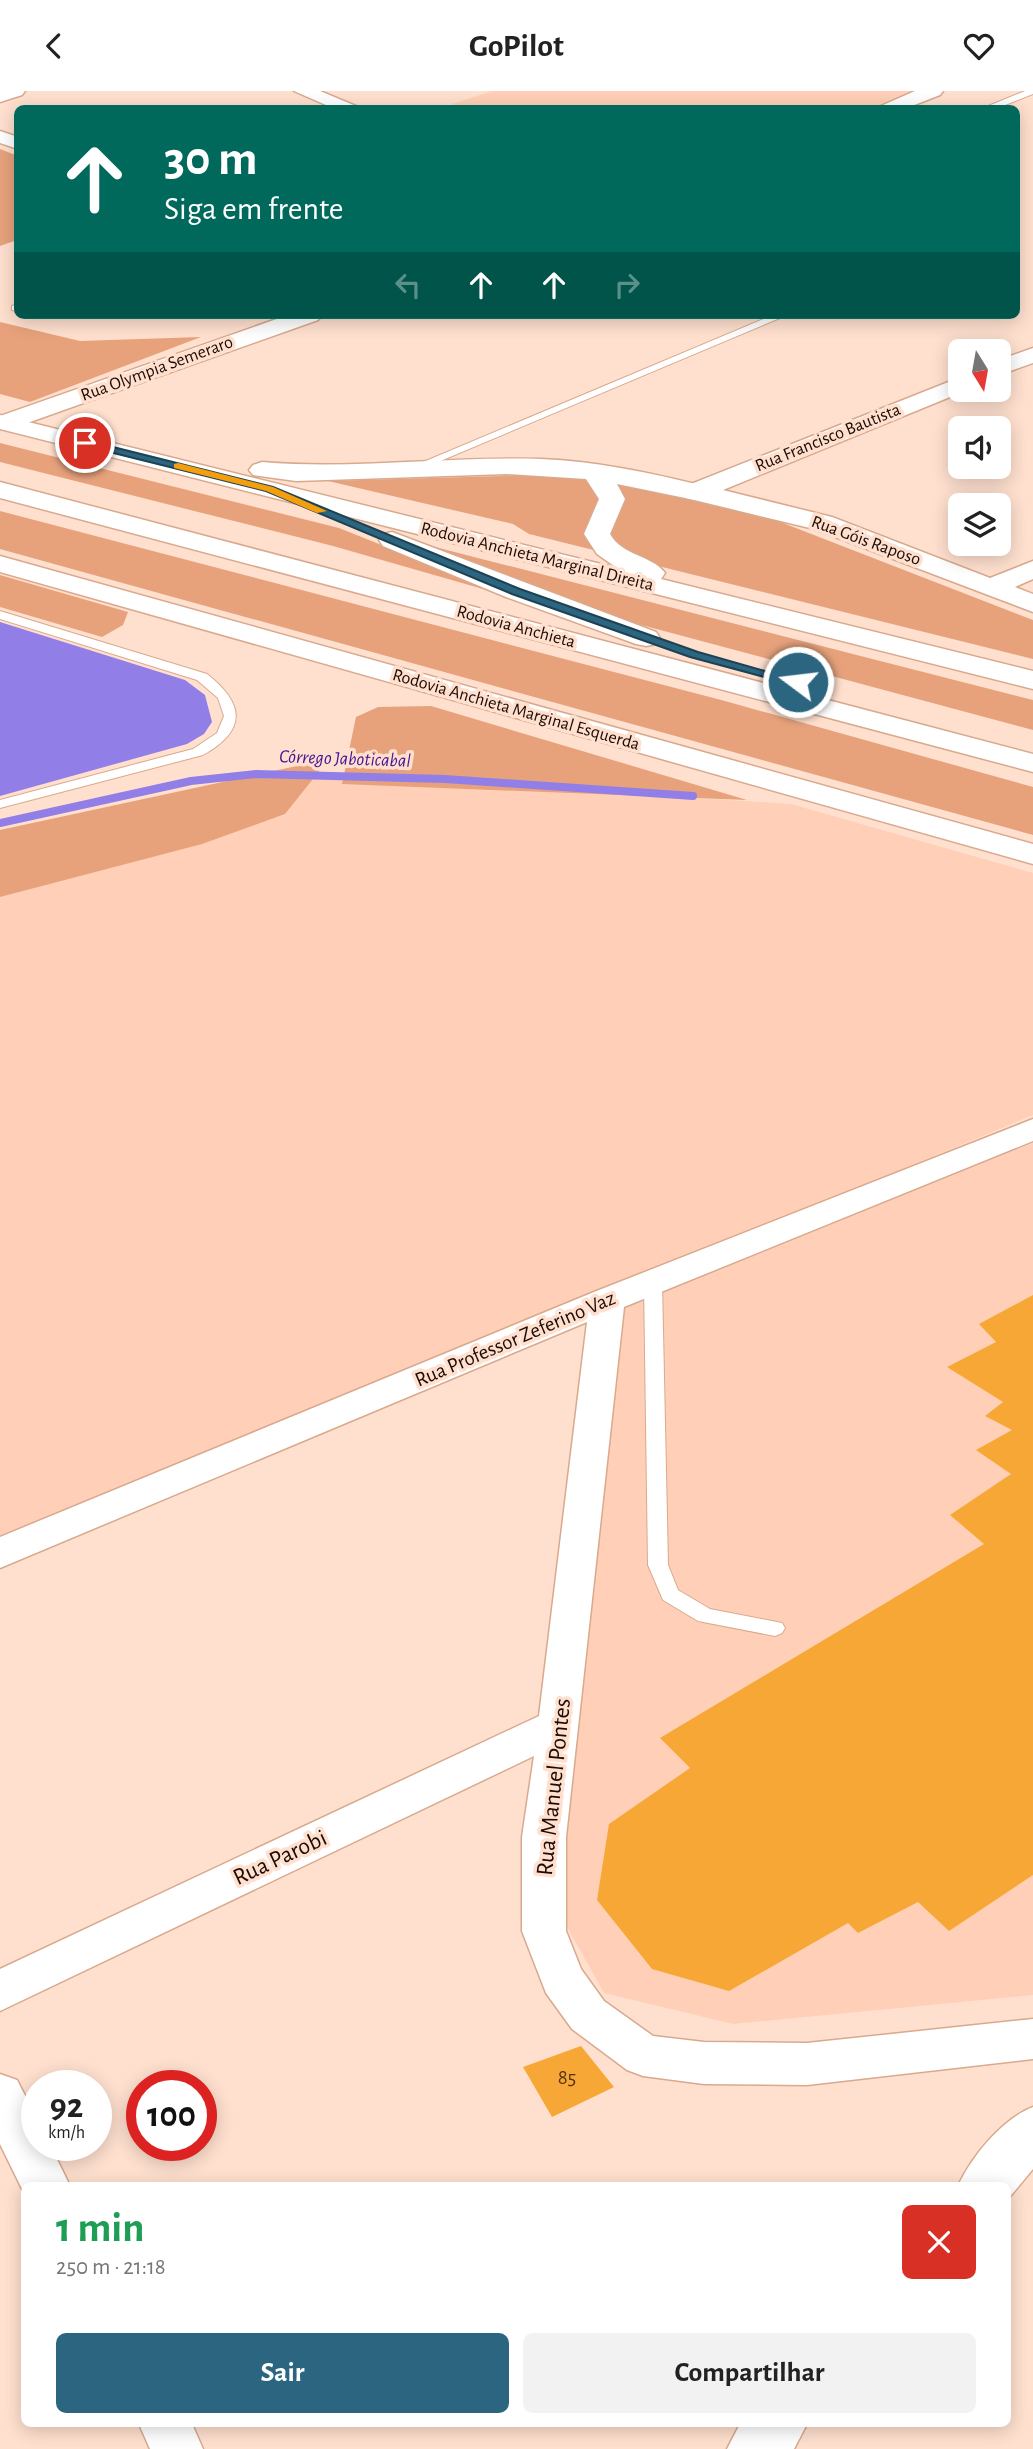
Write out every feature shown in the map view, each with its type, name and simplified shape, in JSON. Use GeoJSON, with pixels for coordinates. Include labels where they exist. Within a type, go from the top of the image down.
{"type":"FeatureCollection","features":[{"type":"Feature","properties":{"kind":"main road"},"geometry":{"type":"LineString","coordinates":[[0,96],[15,91]]}},
{"type":"Feature","properties":{"kind":"main road"},"geometry":{"type":"LineString","coordinates":[[895,105],[933,91]]}},
{"type":"Feature","properties":{"kind":"main road","name":"Rua Olympia Semeraro"},"geometry":{"type":"LineString","coordinates":[[2,423],[299,319]]}},
{"type":"Feature","properties":{"kind":"main road"},"geometry":{"type":"LineString","coordinates":[[1012,364],[1033,355]]}},
{"type":"Feature","properties":{"kind":"main road","name":"Rua Francisco Bautista"},"geometry":{"type":"LineString","coordinates":[[695,492],[948,389]]}},
{"type":"Feature","properties":{"kind":"main road","name":"Rodovia Anchieta Marginal Direita"},"geometry":{"type":"LineString","coordinates":[[2,423],[1033,680]]}},
{"type":"Feature","properties":{"kind":"main road","name":"Rua Góis Raposo"},"geometry":{"type":"LineString","coordinates":[[85,443],[122,441],[155,444],[252,468],[284,473],[541,467],[593,471],[767,507],[822,523],[1033,604]]}},
{"type":"Feature","properties":{"kind":"main road","name":"Rodovia Anchieta"},"geometry":{"type":"LineString","coordinates":[[0,471],[1033,744]]}},
{"type":"Feature","properties":{"kind":"main road"},"geometry":{"type":"LineString","coordinates":[[593,471],[610,491],[612,499],[597,534],[602,544],[616,556],[726,603]]}},
{"type":"Feature","properties":{"kind":"main road"},"geometry":{"type":"LineString","coordinates":[[270,489],[516,591],[694,655]]}},
{"type":"Feature","properties":{"kind":"main road","name":"Rodovia Anchieta"},"geometry":{"type":"LineString","coordinates":[[0,490],[1033,763]]}},
{"type":"Feature","properties":{"kind":"main road"},"geometry":{"type":"LineString","coordinates":[[608,511],[695,492]]}},
{"type":"Feature","properties":{"kind":"main road","name":"Rodovia Anchieta Marginal Esquerda"},"geometry":{"type":"LineString","coordinates":[[0,564],[1033,854]]}},
{"type":"Feature","properties":{"kind":"main road"},"geometry":{"type":"LineString","coordinates":[[989,588],[1033,569]]}},
{"type":"Feature","properties":{"kind":"main road"},"geometry":{"type":"LineString","coordinates":[[988,2182],[1033,2131]]}},
{"type":"Feature","properties":{"kind":"main road"},"geometry":{"type":"LineString","coordinates":[[756,2449],[775,2427]]}},
{"type":"Feature","properties":{"kind":"street"},"geometry":{"type":"LineString","coordinates":[[303,91],[352,102]]}},
{"type":"Feature","properties":{"kind":"street","name":"Rua Professor Zeferino Vaz"},"geometry":{"type":"LineString","coordinates":[[0,1553],[607,1300],[1033,1129]]}},
{"type":"Feature","properties":{"kind":"street","name":"Rua Manuel Pontes"},"geometry":{"type":"LineString","coordinates":[[607,1300],[544,1837],[544,1931],[562,1979],[588,2015],[643,2055],[704,2063],[807,2064],[1033,2039]]}},
{"type":"Feature","properties":{"kind":"street","name":"Rua Parobi"},"geometry":{"type":"LineString","coordinates":[[0,1991],[559,1725]]}},
{"type":"Feature","properties":{"kind":"street"},"geometry":{"type":"LineString","coordinates":[[0,2095],[44,2182]]}},
{"type":"Feature","properties":{"kind":"street"},"geometry":{"type":"LineString","coordinates":[[166,2427],[177,2449]]}},
{"type":"Feature","properties":{"kind":"lane"},"geometry":{"type":"LineString","coordinates":[[996,105],[1032,92]]}},
{"type":"Feature","properties":{"kind":"lane"},"geometry":{"type":"LineString","coordinates":[[415,468],[772,319]]}},
{"type":"Feature","properties":{"kind":"lane"},"geometry":{"type":"LineString","coordinates":[[0,615],[202,677],[221,691],[231,712],[227,731],[198,752],[0,804]]}},
{"type":"Feature","properties":{"kind":"lane"},"geometry":{"type":"LineString","coordinates":[[653,1282],[658,1565],[670,1595],[705,1616],[775,1627]]}},
{"type":"Feature","properties":{"kind":"shaded area"},"geometry":{"type":"Polygon","coordinates":[[[492,91],[927,91],[890,105],[452,104],[492,91]]]}},
{"type":"Feature","properties":{"kind":"shaded area"},"geometry":{"type":"Polygon","coordinates":[[[0,149],[14,154],[14,241],[0,246],[0,149]]]}},
{"type":"Feature","properties":{"kind":"shaded area"},"geometry":{"type":"Polygon","coordinates":[[[0,322],[80,341],[201,337],[30,402],[0,394],[0,322]]]}},
{"type":"Feature","properties":{"kind":"shaded area"},"geometry":{"type":"Polygon","coordinates":[[[0,443],[339,528],[511,597],[333,546],[0,462],[0,443]]]}},
{"type":"Feature","properties":{"kind":"shaded area"},"geometry":{"type":"Polygon","coordinates":[[[532,475],[628,484],[765,516],[1033,620],[1033,659],[529,534],[513,524],[328,481],[532,475]]]}},
{"type":"Feature","properties":{"kind":"shaded area"},"geometry":{"type":"Polygon","coordinates":[[[0,511],[725,701],[1033,787],[1033,835],[0,549],[0,511]]]}},
{"type":"Feature","properties":{"kind":"shaded area"},"geometry":{"type":"Polygon","coordinates":[[[404,539],[1033,700],[1033,730],[578,608],[404,539]]]}},
{"type":"Feature","properties":{"kind":"shaded area"},"geometry":{"type":"Polygon","coordinates":[[[0,575],[128,612],[123,625],[102,637],[0,607],[0,575]]]}},
{"type":"Feature","properties":{"kind":"shaded area"},"geometry":{"type":"Polygon","coordinates":[[[0,622],[185,680],[205,695],[212,722],[204,734],[187,744],[0,796],[0,622]]]}},
{"type":"Feature","properties":{"kind":"shaded area"},"geometry":{"type":"Polygon","coordinates":[[[431,706],[747,800],[342,784],[356,717],[378,707],[431,706]]]}},
{"type":"Feature","properties":{"kind":"shaded area"},"geometry":{"type":"Polygon","coordinates":[[[329,759],[285,814],[202,844],[0,897],[0,830],[329,759]]]}},
{"type":"Feature","properties":{"kind":"shaded area"},"geometry":{"type":"Polygon","coordinates":[[[312,773],[791,804],[1033,873],[1033,1115],[0,1544],[0,848],[312,773]]]}},
{"type":"Feature","properties":{"kind":"shaded area"},"geometry":{"type":"Polygon","coordinates":[[[1033,1143],[1033,1995],[733,2024],[604,1993],[562,1918],[555,1862],[612,1311],[1033,1143]]]}},
{"type":"Feature","properties":{"kind":"building"},"geometry":{"type":"Polygon","coordinates":[[[1033,1295],[1033,1875],[949,1931],[918,1902],[858,1933],[848,1923],[729,1991],[652,1969],[597,1900],[609,1824],[690,1768],[660,1738],[984,1544],[950,1515],[1011,1474],[976,1450],[1012,1430],[985,1416],[1003,1402],[947,1367],[996,1342],[979,1324],[1033,1295]]]}},
{"type":"Feature","properties":{"kind":"building"},"geometry":{"type":"Polygon","coordinates":[[[581,2046],[614,2087],[552,2117],[523,2067],[581,2046]]]}},
{"type":"Feature","properties":{"kind":"waterway","name":"Córrego Jaboticabal"},"geometry":{"type":"LineString","coordinates":[[0,823],[191,781],[256,774],[445,779],[693,796]]}},
{"type":"Feature","properties":{"kind":"slow traffic"},"geometry":{"type":"LineString","coordinates":[[178,466],[270,489],[321,511]]}},
{"type":"Feature","properties":{"kind":"route"},"geometry":{"type":"LineString","coordinates":[[85,443],[270,489],[516,591],[694,655],[798,682]]}}]}
